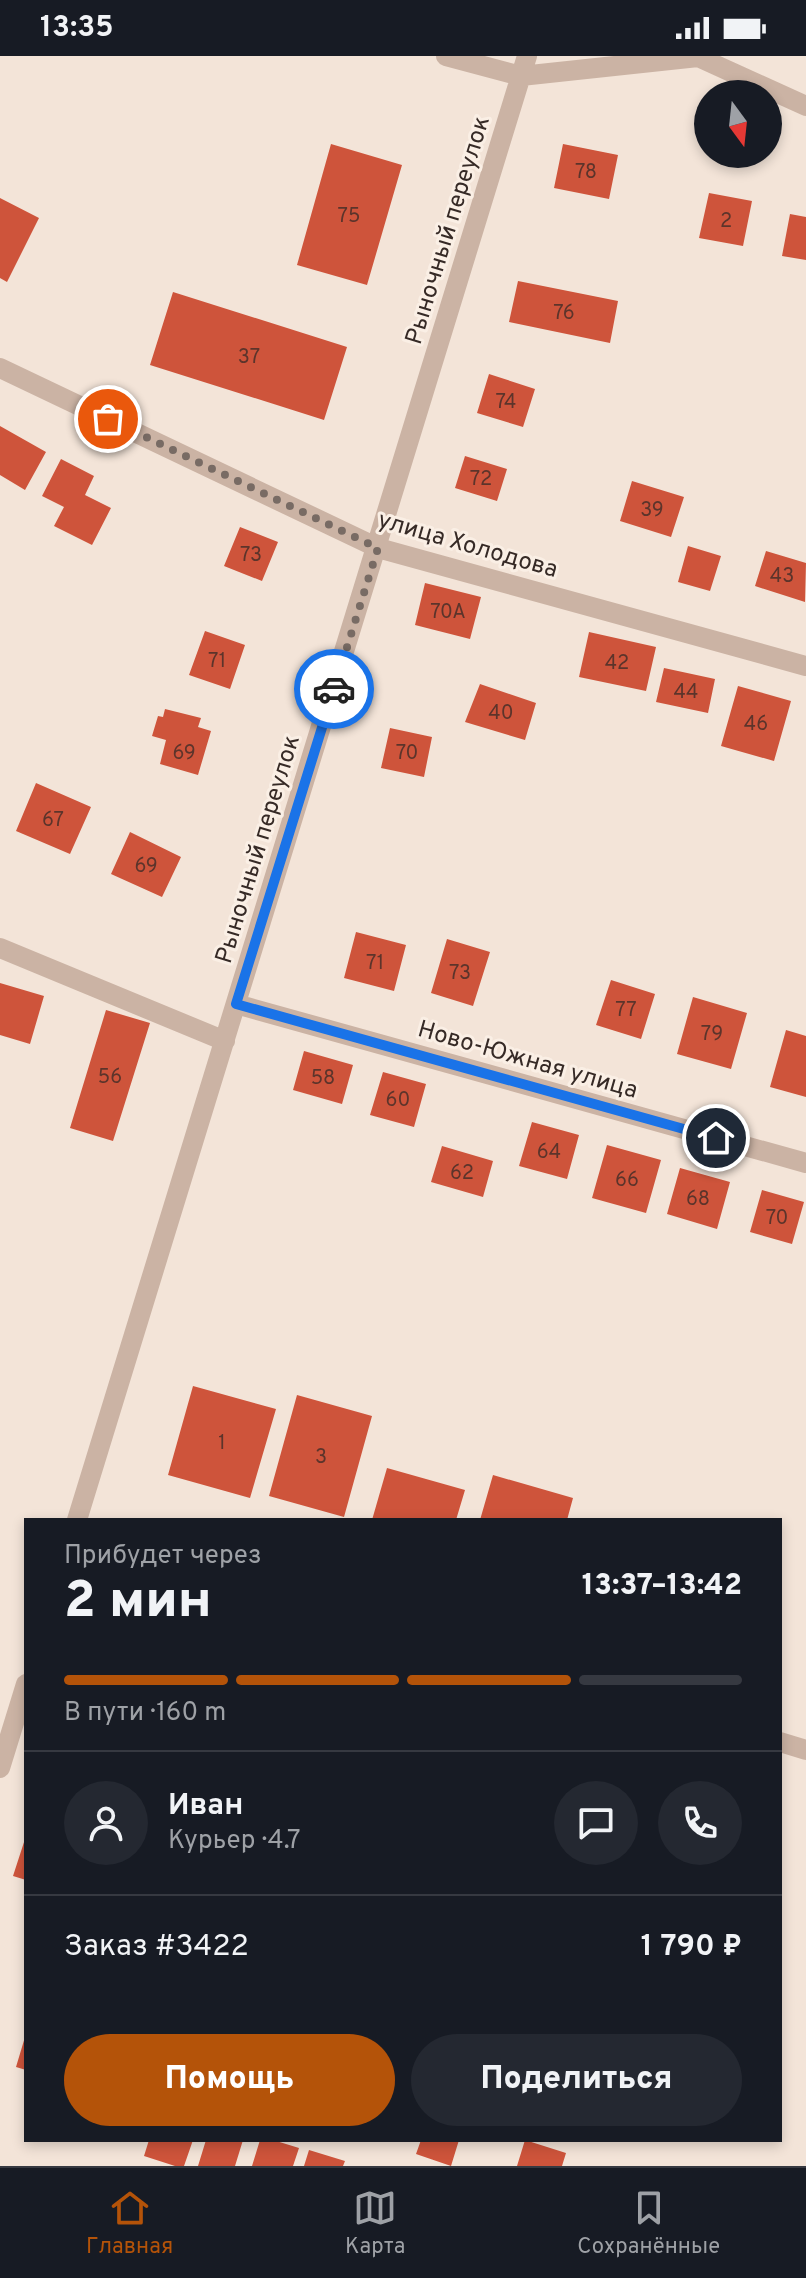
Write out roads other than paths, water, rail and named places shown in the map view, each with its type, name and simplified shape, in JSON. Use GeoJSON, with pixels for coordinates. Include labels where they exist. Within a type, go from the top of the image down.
{"type":"FeatureCollection","features":[{"type":"Feature","properties":{"kind":"street"},"geometry":{"type":"LineString","coordinates":[[446,56],[524,66],[700,57],[806,106]]}},
{"type":"Feature","properties":{"kind":"street","name":"Рыночный переулок"},"geometry":{"type":"LineString","coordinates":[[78,1518],[524,66]]}},
{"type":"Feature","properties":{"kind":"street","name":"улица Холодова"},"geometry":{"type":"LineString","coordinates":[[0,368],[378,548],[806,666]]}},
{"type":"Feature","properties":{"kind":"street"},"geometry":{"type":"LineString","coordinates":[[0,948],[225,1041]]}},
{"type":"Feature","properties":{"kind":"street","name":"Ново-Южная улица"},"geometry":{"type":"LineString","coordinates":[[236,1004],[806,1163]]}},
{"type":"Feature","properties":{"kind":"street"},"geometry":{"type":"LineString","coordinates":[[0,1768],[24,1690]]}},
{"type":"Feature","properties":{"kind":"street"},"geometry":{"type":"LineString","coordinates":[[782,1743],[806,1750]]}}]}
